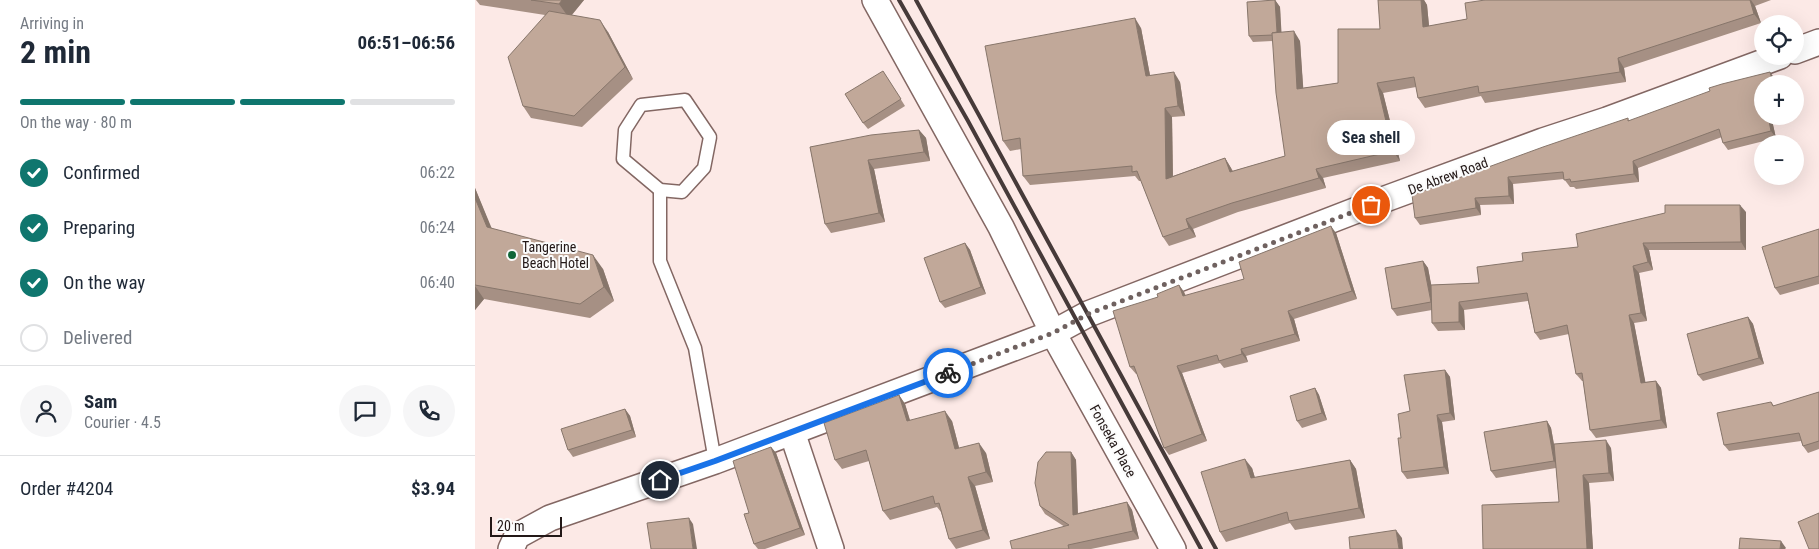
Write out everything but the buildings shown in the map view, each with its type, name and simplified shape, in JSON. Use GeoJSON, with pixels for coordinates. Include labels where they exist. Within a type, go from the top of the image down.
{"type":"FeatureCollection","features":[{"type":"Feature","properties":{"kind":"street","name":"Fonseka Place"},"geometry":{"type":"LineString","coordinates":[[875,0],[1001,227],[1053,333],[1173,549]]}},
{"type":"Feature","properties":{"kind":"street"},"geometry":{"type":"LineString","coordinates":[[1804,48],[1819,42]]}},
{"type":"Feature","properties":{"kind":"street","name":"De Abrew Road"},"geometry":{"type":"LineString","coordinates":[[511,549],[517,536],[550,518],[715,461],[1053,333],[1088,314],[1388,198],[1756,65]]}},
{"type":"Feature","properties":{"kind":"street"},"geometry":{"type":"LineString","coordinates":[[792,432],[831,549]]}},
{"type":"Feature","properties":{"kind":"lane"},"geometry":{"type":"LineString","coordinates":[[685,100],[710,137],[704,168],[682,192],[660,190],[623,159],[625,130],[641,105],[685,100]]}},
{"type":"Feature","properties":{"kind":"lane"},"geometry":{"type":"LineString","coordinates":[[660,190],[660,261],[695,348],[715,461]]}},
{"type":"Feature","properties":{"kind":"railway"},"geometry":{"type":"LineString","coordinates":[[899,0],[968,121],[1201,549]]}},
{"type":"Feature","properties":{"kind":"railway"},"geometry":{"type":"LineString","coordinates":[[916,0],[1216,549]]}},
{"type":"Feature","properties":{"kind":"way so far"},"geometry":{"type":"LineString","coordinates":[[948,373],[1053,333],[1088,314],[1371,205]]}},
{"type":"Feature","properties":{"kind":"place","name":"Sea shell"},"geometry":{"type":"Point","coordinates":[1371,205]}},
{"type":"Feature","properties":{"kind":"place","name":"Tangerine Beach Hotel"},"geometry":{"type":"Point","coordinates":[512,255]}},
{"type":"Feature","properties":{"kind":"route"},"geometry":{"type":"LineString","coordinates":[[660,480],[948,373]]}}]}
